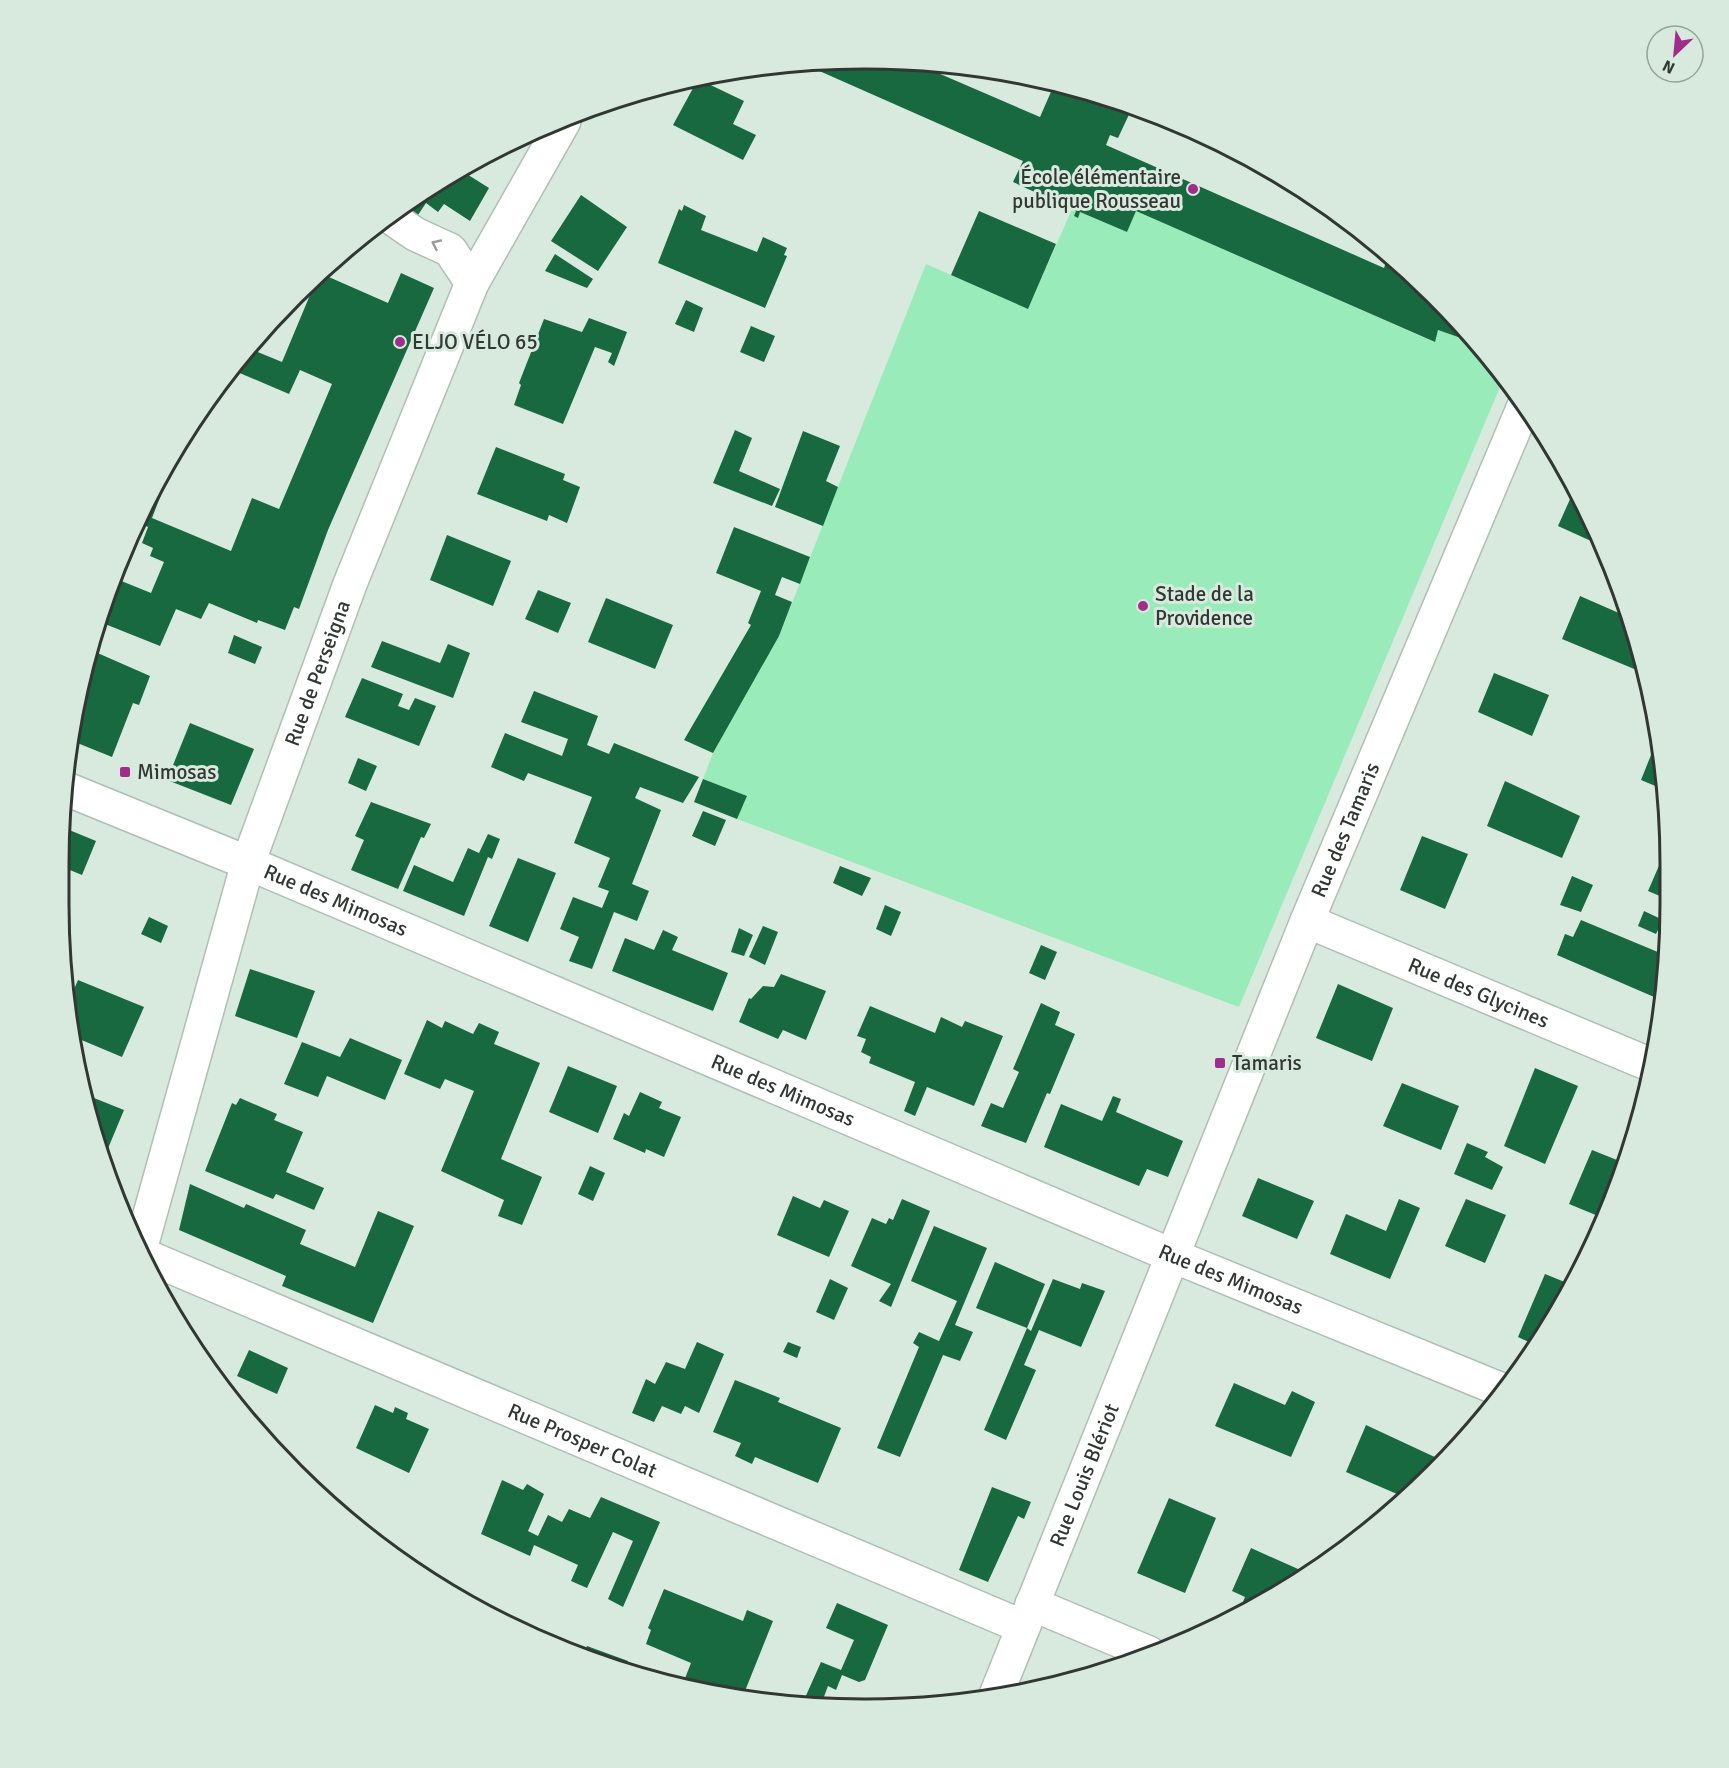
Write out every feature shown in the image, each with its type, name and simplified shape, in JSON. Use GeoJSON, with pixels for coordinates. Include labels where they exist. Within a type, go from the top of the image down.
{"type":"FeatureCollection","features":[{"type":"Feature","properties":{"kind":"street","name":"Rue de Perseigna"},"geometry":{"type":"LineString","coordinates":[[143,1238],[248,862],[350,584],[472,283],[559,131]]}},
{"type":"Feature","properties":{"kind":"street"},"geometry":{"type":"LineString","coordinates":[[397,221],[415,234],[450,250],[472,283]]}},
{"type":"Feature","properties":{"kind":"street","name":"Rue des Tamaris"},"geometry":{"type":"LineString","coordinates":[[1171,1256],[1307,921],[1520,415]]}},
{"type":"Feature","properties":{"kind":"street","name":"Rue des Mimosas"},"geometry":{"type":"LineString","coordinates":[[73,792],[248,862],[1171,1256],[1496,1387]]}},
{"type":"Feature","properties":{"kind":"street","name":"Rue des Glycines"},"geometry":{"type":"LineString","coordinates":[[1307,921],[1644,1062]]}},
{"type":"Feature","properties":{"kind":"street","name":"Rue Louis Blériot"},"geometry":{"type":"LineString","coordinates":[[999,1687],[1171,1256]]}},
{"type":"Feature","properties":{"kind":"street","name":"Rue Prosper Colat"},"geometry":{"type":"LineString","coordinates":[[153,1259],[1027,1615],[1139,1650]]}},
{"type":"Feature","properties":{"kind":"green space","name":"Stade de la Providence"},"geometry":{"type":"Polygon","coordinates":[[[1072,209],[1076,211],[1074,216],[1077,218],[1080,212],[1127,232],[1136,211],[1434,342],[1438,330],[1459,336],[1500,386],[1239,1007],[737,819],[747,796],[703,779],[713,753],[779,636],[926,264],[1028,309],[1072,209]]]}},
{"type":"Feature","properties":{"kind":"building","name":"École élémentaire publique Rousseau"},"geometry":{"type":"Polygon","coordinates":[[[864,69],[938,73],[1040,117],[1051,91],[1129,114],[1118,138],[1110,135],[1106,145],[1384,268],[1386,263],[1459,336],[1438,330],[1435,342],[1136,211],[1127,232],[1080,212],[1078,218],[1074,216],[1076,211],[1013,182],[1023,161],[819,71],[864,69]]]}},
{"type":"Feature","properties":{"kind":"building"},"geometry":{"type":"Polygon","coordinates":[[[709,84],[744,101],[733,124],[756,135],[743,160],[673,125],[693,88],[709,84]]]}},
{"type":"Feature","properties":{"kind":"building"},"geometry":{"type":"Polygon","coordinates":[[[469,175],[489,188],[470,221],[444,204],[438,212],[426,203],[416,218],[409,212],[469,175]]]}},
{"type":"Feature","properties":{"kind":"building"},"geometry":{"type":"Polygon","coordinates":[[[581,195],[627,227],[598,271],[551,241],[581,195]]]}},
{"type":"Feature","properties":{"kind":"building"},"geometry":{"type":"Polygon","coordinates":[[[684,205],[706,216],[701,230],[757,252],[763,237],[787,248],[784,255],[787,256],[765,308],[658,263],[679,209],[682,211],[684,205]]]}},
{"type":"Feature","properties":{"kind":"building"},"geometry":{"type":"Polygon","coordinates":[[[979,211],[1056,244],[1028,309],[951,275],[979,211]]]}},
{"type":"Feature","properties":{"kind":"building"},"geometry":{"type":"Polygon","coordinates":[[[555,254],[593,279],[587,288],[545,271],[555,254]]]}},
{"type":"Feature","properties":{"kind":"building"},"geometry":{"type":"Polygon","coordinates":[[[401,273],[434,288],[328,530],[299,609],[294,607],[285,630],[258,620],[257,623],[209,603],[201,619],[176,609],[160,646],[106,625],[122,581],[151,593],[164,562],[150,556],[153,548],[142,543],[148,527],[145,526],[161,494],[152,518],[231,551],[252,498],[279,509],[332,384],[300,370],[289,394],[239,373],[257,352],[282,362],[310,295],[329,277],[388,303],[401,273]]]}},
{"type":"Feature","properties":{"kind":"building"},"geometry":{"type":"Polygon","coordinates":[[[686,300],[703,308],[694,332],[675,324],[686,300]]]}},
{"type":"Feature","properties":{"kind":"building"},"geometry":{"type":"Polygon","coordinates":[[[589,318],[627,332],[614,366],[608,362],[612,353],[595,347],[563,424],[514,405],[521,385],[519,383],[544,319],[582,332],[589,318]]]}},
{"type":"Feature","properties":{"kind":"building"},"geometry":{"type":"Polygon","coordinates":[[[751,326],[775,336],[764,362],[740,352],[751,326]]]}},
{"type":"Feature","properties":{"kind":"building"},"geometry":{"type":"Polygon","coordinates":[[[735,430],[752,438],[739,471],[780,489],[772,506],[713,483],[735,430]]]}},
{"type":"Feature","properties":{"kind":"building"},"geometry":{"type":"Polygon","coordinates":[[[803,431],[840,446],[826,481],[838,487],[823,526],[775,507],[803,431]]]}},
{"type":"Feature","properties":{"kind":"building"},"geometry":{"type":"Polygon","coordinates":[[[496,447],[565,474],[563,480],[580,487],[567,523],[549,515],[547,521],[477,494],[496,447]]]}},
{"type":"Feature","properties":{"kind":"building"},"geometry":{"type":"Polygon","coordinates":[[[1570,499],[1590,541],[1558,526],[1570,499]]]}},
{"type":"Feature","properties":{"kind":"building"},"geometry":{"type":"Polygon","coordinates":[[[734,527],[810,557],[800,584],[782,577],[775,595],[792,602],[779,636],[713,753],[684,740],[751,625],[748,623],[761,591],[716,573],[734,527]]]}},
{"type":"Feature","properties":{"kind":"building"},"geometry":{"type":"Polygon","coordinates":[[[447,535],[511,561],[493,606],[430,580],[447,535]]]}},
{"type":"Feature","properties":{"kind":"building"},"geometry":{"type":"Polygon","coordinates":[[[538,590],[571,603],[558,633],[525,619],[538,590]]]}},
{"type":"Feature","properties":{"kind":"building"},"geometry":{"type":"Polygon","coordinates":[[[1580,596],[1619,613],[1636,670],[1562,639],[1580,596]]]}},
{"type":"Feature","properties":{"kind":"building"},"geometry":{"type":"Polygon","coordinates":[[[606,598],[673,625],[655,669],[588,642],[606,598]]]}},
{"type":"Feature","properties":{"kind":"building"},"geometry":{"type":"Polygon","coordinates":[[[234,635],[262,647],[255,664],[228,653],[234,635]]]}},
{"type":"Feature","properties":{"kind":"building"},"geometry":{"type":"Polygon","coordinates":[[[382,641],[440,663],[448,644],[470,653],[453,698],[371,667],[382,641]]]}},
{"type":"Feature","properties":{"kind":"building"},"geometry":{"type":"Polygon","coordinates":[[[98,653],[150,676],[139,705],[133,703],[112,757],[79,744],[84,709],[98,653]]]}},
{"type":"Feature","properties":{"kind":"building"},"geometry":{"type":"Polygon","coordinates":[[[1494,673],[1549,695],[1532,736],[1478,712],[1494,673]]]}},
{"type":"Feature","properties":{"kind":"building"},"geometry":{"type":"Polygon","coordinates":[[[362,678],[403,694],[398,706],[409,710],[415,698],[436,706],[419,746],[345,717],[362,678]]]}},
{"type":"Feature","properties":{"kind":"building"},"geometry":{"type":"Polygon","coordinates":[[[534,691],[598,716],[587,745],[609,754],[614,743],[699,777],[683,803],[640,787],[635,798],[661,810],[632,884],[649,891],[637,921],[614,912],[592,969],[569,961],[579,937],[560,929],[573,897],[602,908],[609,891],[598,887],[610,858],[574,843],[592,797],[528,773],[524,781],[491,767],[505,733],[562,756],[568,739],[521,722],[534,691]]]}},
{"type":"Feature","properties":{"kind":"building"},"geometry":{"type":"Polygon","coordinates":[[[190,723],[254,749],[231,805],[167,780],[190,723]]]}},
{"type":"Feature","properties":{"kind":"building"},"geometry":{"type":"Polygon","coordinates":[[[1652,753],[1655,786],[1641,780],[1652,753]]]}},
{"type":"Feature","properties":{"kind":"building"},"geometry":{"type":"Polygon","coordinates":[[[358,758],[377,766],[366,791],[348,783],[358,758]]]}},
{"type":"Feature","properties":{"kind":"building"},"geometry":{"type":"Polygon","coordinates":[[[703,779],[747,796],[737,819],[694,802],[703,779]]]}},
{"type":"Feature","properties":{"kind":"building"},"geometry":{"type":"Polygon","coordinates":[[[1505,781],[1580,816],[1562,858],[1487,826],[1505,781]]]}},
{"type":"Feature","properties":{"kind":"building"},"geometry":{"type":"Polygon","coordinates":[[[371,802],[431,824],[424,838],[421,837],[398,889],[351,870],[364,840],[355,836],[371,802]]]}},
{"type":"Feature","properties":{"kind":"building"},"geometry":{"type":"Polygon","coordinates":[[[703,811],[726,820],[715,846],[692,836],[703,811]]]}},
{"type":"Feature","properties":{"kind":"building"},"geometry":{"type":"Polygon","coordinates":[[[70,830],[96,841],[82,875],[69,870],[70,830]]]}},
{"type":"Feature","properties":{"kind":"building"},"geometry":{"type":"Polygon","coordinates":[[[488,834],[500,839],[492,859],[488,857],[464,916],[403,891],[414,865],[453,882],[468,848],[479,853],[488,834]]]}},
{"type":"Feature","properties":{"kind":"building"},"geometry":{"type":"Polygon","coordinates":[[[1422,836],[1468,854],[1445,909],[1400,890],[1422,836]]]}},
{"type":"Feature","properties":{"kind":"building"},"geometry":{"type":"Polygon","coordinates":[[[518,858],[556,873],[528,942],[489,926],[518,858]]]}},
{"type":"Feature","properties":{"kind":"building"},"geometry":{"type":"Polygon","coordinates":[[[1660,863],[1660,896],[1648,891],[1660,863]]]}},
{"type":"Feature","properties":{"kind":"building"},"geometry":{"type":"Polygon","coordinates":[[[840,866],[871,878],[862,896],[833,883],[840,866]]]}},
{"type":"Feature","properties":{"kind":"building"},"geometry":{"type":"Polygon","coordinates":[[[1572,876],[1593,885],[1581,912],[1560,905],[1572,876]]]}},
{"type":"Feature","properties":{"kind":"building"},"geometry":{"type":"Polygon","coordinates":[[[885,905],[901,912],[891,936],[876,929],[885,905]]]}},
{"type":"Feature","properties":{"kind":"building"},"geometry":{"type":"Polygon","coordinates":[[[1644,911],[1659,918],[1656,934],[1638,926],[1644,911]]]}},
{"type":"Feature","properties":{"kind":"building"},"geometry":{"type":"Polygon","coordinates":[[[149,917],[168,926],[161,943],[141,934],[149,917]]]}},
{"type":"Feature","properties":{"kind":"building"},"geometry":{"type":"Polygon","coordinates":[[[1581,920],[1658,952],[1654,997],[1557,955],[1565,934],[1573,937],[1581,920]]]}},
{"type":"Feature","properties":{"kind":"building"},"geometry":{"type":"Polygon","coordinates":[[[763,926],[778,932],[765,965],[749,957],[763,926]]]}},
{"type":"Feature","properties":{"kind":"building"},"geometry":{"type":"Polygon","coordinates":[[[739,928],[753,935],[744,956],[731,952],[739,928]]]}},
{"type":"Feature","properties":{"kind":"building"},"geometry":{"type":"Polygon","coordinates":[[[663,930],[678,937],[672,950],[728,973],[713,1011],[612,971],[625,938],[654,950],[663,930]]]}},
{"type":"Feature","properties":{"kind":"building"},"geometry":{"type":"Polygon","coordinates":[[[1041,945],[1057,952],[1045,980],[1029,973],[1041,945]]]}},
{"type":"Feature","properties":{"kind":"building"},"geometry":{"type":"Polygon","coordinates":[[[250,969],[315,991],[297,1038],[235,1016],[250,969]]]}},
{"type":"Feature","properties":{"kind":"building"},"geometry":{"type":"Polygon","coordinates":[[[781,974],[826,991],[806,1040],[783,1030],[778,1039],[739,1022],[749,998],[751,999],[763,986],[774,987],[781,974]]]}},
{"type":"Feature","properties":{"kind":"building"},"geometry":{"type":"Polygon","coordinates":[[[78,980],[144,1007],[122,1057],[81,1040],[74,989],[78,980]]]}},
{"type":"Feature","properties":{"kind":"building"},"geometry":{"type":"Polygon","coordinates":[[[1338,984],[1393,1008],[1372,1061],[1316,1038],[1338,984]]]}},
{"type":"Feature","properties":{"kind":"building"},"geometry":{"type":"Polygon","coordinates":[[[1041,1003],[1060,1012],[1055,1025],[1075,1034],[1026,1143],[981,1126],[991,1103],[1003,1108],[1019,1072],[1013,1069],[1041,1003]]]}},
{"type":"Feature","properties":{"kind":"building"},"geometry":{"type":"Polygon","coordinates":[[[870,1006],[935,1033],[941,1017],[962,1027],[965,1021],[1003,1036],[974,1106],[927,1087],[915,1116],[904,1111],[915,1082],[869,1063],[871,1057],[861,1052],[866,1039],[857,1036],[870,1006]]]}},
{"type":"Feature","properties":{"kind":"building"},"geometry":{"type":"Polygon","coordinates":[[[427,1020],[442,1028],[445,1021],[473,1034],[479,1023],[499,1032],[494,1044],[540,1063],[501,1159],[542,1177],[522,1225],[498,1216],[504,1200],[441,1171],[474,1091],[445,1079],[440,1089],[404,1074],[427,1020]]]}},
{"type":"Feature","properties":{"kind":"building"},"geometry":{"type":"Polygon","coordinates":[[[350,1038],[402,1060],[385,1100],[327,1076],[318,1097],[284,1084],[302,1042],[340,1057],[350,1038]]]}},
{"type":"Feature","properties":{"kind":"building"},"geometry":{"type":"Polygon","coordinates":[[[568,1066],[617,1086],[598,1133],[549,1112],[568,1066]]]}},
{"type":"Feature","properties":{"kind":"building"},"geometry":{"type":"Polygon","coordinates":[[[1535,1068],[1578,1086],[1545,1164],[1504,1146],[1535,1068]]]}},
{"type":"Feature","properties":{"kind":"building"},"geometry":{"type":"Polygon","coordinates":[[[1402,1083],[1459,1106],[1441,1150],[1383,1126],[1402,1083]]]}},
{"type":"Feature","properties":{"kind":"building"},"geometry":{"type":"Polygon","coordinates":[[[640,1092],[662,1102],[659,1108],[681,1117],[664,1157],[646,1149],[645,1153],[613,1139],[624,1113],[629,1116],[640,1092]]]}},
{"type":"Feature","properties":{"kind":"building"},"geometry":{"type":"Polygon","coordinates":[[[1113,1096],[1121,1099],[1116,1112],[1183,1141],[1168,1177],[1147,1169],[1139,1186],[1044,1147],[1061,1104],[1102,1121],[1113,1096]]]}},
{"type":"Feature","properties":{"kind":"building"},"geometry":{"type":"Polygon","coordinates":[[[93,1098],[124,1110],[108,1149],[93,1098]]]}},
{"type":"Feature","properties":{"kind":"building"},"geometry":{"type":"Polygon","coordinates":[[[240,1098],[277,1114],[274,1120],[303,1132],[286,1172],[324,1188],[314,1210],[276,1194],[273,1199],[205,1171],[232,1103],[236,1105],[240,1098]]]}},
{"type":"Feature","properties":{"kind":"building"},"geometry":{"type":"Polygon","coordinates":[[[1467,1143],[1488,1152],[1485,1157],[1503,1167],[1492,1190],[1454,1174],[1467,1143]]]}},
{"type":"Feature","properties":{"kind":"building"},"geometry":{"type":"Polygon","coordinates":[[[1592,1150],[1618,1160],[1596,1215],[1569,1204],[1592,1150]]]}},
{"type":"Feature","properties":{"kind":"building"},"geometry":{"type":"Polygon","coordinates":[[[590,1166],[605,1173],[593,1201],[578,1194],[590,1166]]]}},
{"type":"Feature","properties":{"kind":"building"},"geometry":{"type":"Polygon","coordinates":[[[1258,1178],[1314,1201],[1297,1239],[1242,1216],[1258,1178]]]}},
{"type":"Feature","properties":{"kind":"building"},"geometry":{"type":"Polygon","coordinates":[[[190,1184],[244,1208],[246,1204],[306,1230],[300,1244],[355,1267],[378,1211],[414,1226],[373,1323],[282,1286],[286,1276],[179,1230],[190,1184]]]}},
{"type":"Feature","properties":{"kind":"building"},"geometry":{"type":"Polygon","coordinates":[[[793,1196],[820,1208],[824,1200],[849,1211],[829,1257],[777,1235],[793,1196]]]}},
{"type":"Feature","properties":{"kind":"building"},"geometry":{"type":"Polygon","coordinates":[[[902,1199],[930,1211],[891,1307],[879,1301],[891,1284],[851,1266],[872,1218],[886,1224],[889,1218],[893,1220],[902,1199]]]}},
{"type":"Feature","properties":{"kind":"building"},"geometry":{"type":"Polygon","coordinates":[[[1399,1199],[1420,1208],[1390,1279],[1330,1254],[1346,1214],[1386,1231],[1399,1199]]]}},
{"type":"Feature","properties":{"kind":"building"},"geometry":{"type":"Polygon","coordinates":[[[1466,1199],[1506,1215],[1485,1263],[1445,1246],[1466,1199]]]}},
{"type":"Feature","properties":{"kind":"building"},"geometry":{"type":"Polygon","coordinates":[[[934,1226],[987,1248],[955,1325],[973,1332],[960,1361],[943,1355],[900,1457],[877,1448],[919,1347],[913,1343],[919,1332],[939,1341],[957,1301],[911,1281],[934,1226]]]}},
{"type":"Feature","properties":{"kind":"building"},"geometry":{"type":"Polygon","coordinates":[[[995,1262],[1045,1284],[1027,1328],[976,1308],[995,1262]]]}},
{"type":"Feature","properties":{"kind":"building"},"geometry":{"type":"Polygon","coordinates":[[[1545,1274],[1564,1282],[1528,1342],[1518,1337],[1545,1274]]]}},
{"type":"Feature","properties":{"kind":"building"},"geometry":{"type":"Polygon","coordinates":[[[830,1279],[848,1288],[834,1320],[816,1312],[830,1279]]]}},
{"type":"Feature","properties":{"kind":"building"},"geometry":{"type":"Polygon","coordinates":[[[1053,1279],[1080,1289],[1082,1283],[1105,1291],[1081,1347],[1039,1330],[1024,1365],[1036,1370],[1006,1440],[984,1430],[1027,1328],[1031,1331],[1053,1279]]]}},
{"type":"Feature","properties":{"kind":"building"},"geometry":{"type":"Polygon","coordinates":[[[697,1342],[724,1354],[699,1413],[685,1406],[681,1414],[662,1406],[654,1422],[632,1413],[646,1379],[655,1384],[666,1362],[685,1369],[697,1342]]]}},
{"type":"Feature","properties":{"kind":"building"},"geometry":{"type":"Polygon","coordinates":[[[788,1342],[801,1347],[797,1358],[783,1352],[788,1342]]]}},
{"type":"Feature","properties":{"kind":"building"},"geometry":{"type":"Polygon","coordinates":[[[249,1350],[288,1368],[277,1394],[237,1376],[249,1350]]]}},
{"type":"Feature","properties":{"kind":"building"},"geometry":{"type":"Polygon","coordinates":[[[735,1380],[780,1398],[778,1402],[841,1428],[818,1483],[755,1457],[752,1464],[735,1456],[741,1443],[713,1432],[735,1380]]]}},
{"type":"Feature","properties":{"kind":"building"},"geometry":{"type":"Polygon","coordinates":[[[1234,1383],[1285,1405],[1292,1391],[1315,1402],[1291,1457],[1215,1426],[1234,1383]]]}},
{"type":"Feature","properties":{"kind":"building"},"geometry":{"type":"Polygon","coordinates":[[[375,1405],[393,1413],[395,1407],[408,1413],[406,1419],[429,1429],[409,1473],[356,1448],[375,1405]]]}},
{"type":"Feature","properties":{"kind":"building"},"geometry":{"type":"Polygon","coordinates":[[[1366,1425],[1435,1457],[1397,1494],[1346,1472],[1366,1425]]]}},
{"type":"Feature","properties":{"kind":"building"},"geometry":{"type":"Polygon","coordinates":[[[502,1480],[523,1490],[527,1484],[544,1494],[528,1531],[538,1536],[548,1515],[562,1522],[569,1509],[590,1518],[601,1497],[660,1522],[623,1607],[608,1599],[633,1541],[613,1532],[587,1588],[571,1581],[578,1565],[534,1545],[530,1556],[481,1534],[502,1480]]]}},
{"type":"Feature","properties":{"kind":"building"},"geometry":{"type":"Polygon","coordinates":[[[992,1487],[1031,1502],[1024,1519],[1018,1516],[988,1582],[959,1570],[992,1487]]]}},
{"type":"Feature","properties":{"kind":"building"},"geometry":{"type":"Polygon","coordinates":[[[1169,1498],[1216,1518],[1185,1593],[1137,1573],[1169,1498]]]}},
{"type":"Feature","properties":{"kind":"building"},"geometry":{"type":"Polygon","coordinates":[[[1251,1548],[1299,1569],[1243,1603],[1245,1597],[1232,1591],[1251,1548]]]}},
{"type":"Feature","properties":{"kind":"building"},"geometry":{"type":"Polygon","coordinates":[[[664,1589],[743,1621],[747,1610],[773,1621],[746,1690],[685,1678],[691,1663],[646,1644],[651,1630],[648,1628],[664,1589]]]}},
{"type":"Feature","properties":{"kind":"building"},"geometry":{"type":"Polygon","coordinates":[[[837,1603],[888,1625],[865,1680],[859,1682],[842,1675],[836,1690],[828,1686],[824,1697],[806,1696],[821,1662],[841,1670],[854,1640],[826,1628],[837,1603]]]}},
{"type":"Feature","properties":{"kind":"building"},"geometry":{"type":"Polygon","coordinates":[[[587,1646],[628,1661],[609,1657],[586,1648],[587,1646]]]}},
{"type":"Feature","properties":{"kind":"place","name":"École élémentaire publique Rousseau"},"geometry":{"type":"Point","coordinates":[1193,189]}},
{"type":"Feature","properties":{"kind":"place","name":"ELJO VÉLO 65"},"geometry":{"type":"Point","coordinates":[400,342]}},
{"type":"Feature","properties":{"kind":"place","name":"Stade de la Providence"},"geometry":{"type":"Point","coordinates":[1143,606]}},
{"type":"Feature","properties":{"kind":"place","name":"Mimosas"},"geometry":{"type":"Point","coordinates":[125,772]}},
{"type":"Feature","properties":{"kind":"place","name":"Tamaris"},"geometry":{"type":"Point","coordinates":[1220,1063]}}]}
